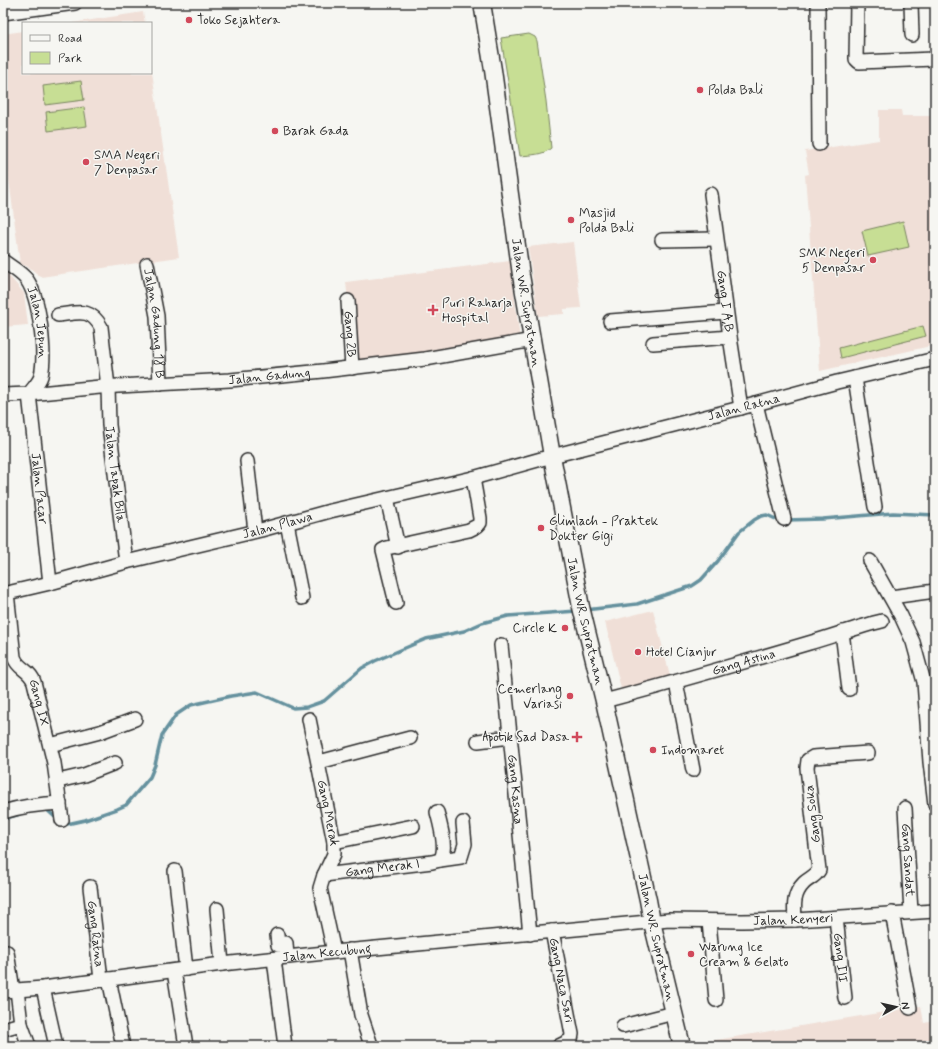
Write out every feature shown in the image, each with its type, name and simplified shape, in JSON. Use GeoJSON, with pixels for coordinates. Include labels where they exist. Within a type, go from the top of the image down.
{"type":"FeatureCollection","features":[{"type":"Feature","properties":{"kind":"main road","name":"Jalan WR. Supratman"},"geometry":{"type":"LineString","coordinates":[[482,3],[493,70],[521,275],[552,456],[581,607],[604,701],[652,922],[682,1046]]}},
{"type":"Feature","properties":{"kind":"street"},"geometry":{"type":"LineString","coordinates":[[3,13],[75,3]]}},
{"type":"Feature","properties":{"kind":"street"},"geometry":{"type":"LineString","coordinates":[[818,3],[819,144]]}},
{"type":"Feature","properties":{"kind":"street"},"geometry":{"type":"LineString","coordinates":[[857,3],[856,59],[859,62],[934,59]]}},
{"type":"Feature","properties":{"kind":"street"},"geometry":{"type":"LineString","coordinates":[[911,3],[912,36]]}},
{"type":"Feature","properties":{"kind":"street","name":"Gang I A,B"},"geometry":{"type":"LineString","coordinates":[[711,194],[740,408]]}},
{"type":"Feature","properties":{"kind":"street"},"geometry":{"type":"LineString","coordinates":[[662,240],[716,239]]}},
{"type":"Feature","properties":{"kind":"street","name":"Jalan Jepun"},"geometry":{"type":"LineString","coordinates":[[3,261],[21,273],[32,289],[37,301],[42,344],[42,366],[39,381],[29,394]]}},
{"type":"Feature","properties":{"kind":"street","name":"Jalan Gadung 18 B"},"geometry":{"type":"LineString","coordinates":[[148,264],[157,316],[160,384]]}},
{"type":"Feature","properties":{"kind":"street","name":"Gang 2B"},"geometry":{"type":"LineString","coordinates":[[348,301],[352,368]]}},
{"type":"Feature","properties":{"kind":"street","name":"Jalan Tapak Bila"},"geometry":{"type":"LineString","coordinates":[[58,315],[85,312],[96,319],[101,327],[108,386],[109,425],[126,562]]}},
{"type":"Feature","properties":{"kind":"street"},"geometry":{"type":"LineString","coordinates":[[610,321],[726,312]]}},
{"type":"Feature","properties":{"kind":"street"},"geometry":{"type":"LineString","coordinates":[[653,343],[730,337]]}},
{"type":"Feature","properties":{"kind":"street","name":"Jalan Gadung"},"geometry":{"type":"LineString","coordinates":[[3,394],[29,394],[108,386],[230,380],[352,368],[424,359],[533,340]]}},
{"type":"Feature","properties":{"kind":"street","name":"Jalan Ratna"},"geometry":{"type":"LineString","coordinates":[[552,456],[855,378],[935,359]]}},
{"type":"Feature","properties":{"kind":"street"},"geometry":{"type":"LineString","coordinates":[[855,378],[875,507]]}},
{"type":"Feature","properties":{"kind":"street","name":"Jalan Pacar"},"geometry":{"type":"LineString","coordinates":[[29,394],[50,583]]}},
{"type":"Feature","properties":{"kind":"street"},"geometry":{"type":"LineString","coordinates":[[756,404],[784,519]]}},
{"type":"Feature","properties":{"kind":"street","name":"Jalan Plawa"},"geometry":{"type":"LineString","coordinates":[[5,593],[387,498],[474,478],[552,456]]}},
{"type":"Feature","properties":{"kind":"street"},"geometry":{"type":"LineString","coordinates":[[247,461],[255,532]]}},
{"type":"Feature","properties":{"kind":"street"},"geometry":{"type":"LineString","coordinates":[[396,603],[383,550],[469,530],[477,526],[480,523],[480,518],[474,478]]}},
{"type":"Feature","properties":{"kind":"street"},"geometry":{"type":"LineString","coordinates":[[387,498],[398,547]]}},
{"type":"Feature","properties":{"kind":"street"},"geometry":{"type":"LineString","coordinates":[[287,523],[302,598]]}},
{"type":"Feature","properties":{"kind":"street"},"geometry":{"type":"LineString","coordinates":[[870,561],[901,616],[930,682],[930,762],[935,804]]}},
{"type":"Feature","properties":{"kind":"street"},"geometry":{"type":"LineString","coordinates":[[891,597],[935,590]]}},
{"type":"Feature","properties":{"kind":"street","name":"Gang IX"},"geometry":{"type":"LineString","coordinates":[[5,593],[14,657],[18,666],[30,674],[33,678],[58,782],[62,820]]}},
{"type":"Feature","properties":{"kind":"street","name":"Gang Astina"},"geometry":{"type":"LineString","coordinates":[[604,701],[676,682],[882,621]]}},
{"type":"Feature","properties":{"kind":"street"},"geometry":{"type":"LineString","coordinates":[[842,632],[849,689]]}},
{"type":"Feature","properties":{"kind":"street","name":"Gang Kasna"},"geometry":{"type":"LineString","coordinates":[[501,645],[530,934]]}},
{"type":"Feature","properties":{"kind":"street"},"geometry":{"type":"LineString","coordinates":[[676,682],[693,770]]}},
{"type":"Feature","properties":{"kind":"street"},"geometry":{"type":"LineString","coordinates":[[50,745],[100,732],[135,719]]}},
{"type":"Feature","properties":{"kind":"street","name":"Gang Merak"},"geometry":{"type":"LineString","coordinates":[[309,719],[319,762],[334,842],[334,854],[324,875],[320,888],[334,952]]}},
{"type":"Feature","properties":{"kind":"street"},"geometry":{"type":"LineString","coordinates":[[478,741],[510,737]]}},
{"type":"Feature","properties":{"kind":"street"},"geometry":{"type":"LineString","coordinates":[[319,762],[410,738]]}},
{"type":"Feature","properties":{"kind":"street","name":"Gang Soka"},"geometry":{"type":"LineString","coordinates":[[795,920],[794,902],[796,896],[804,883],[814,877],[819,870],[807,762],[813,757],[868,753]]}},
{"type":"Feature","properties":{"kind":"street"},"geometry":{"type":"LineString","coordinates":[[58,782],[84,775],[115,763]]}},
{"type":"Feature","properties":{"kind":"street"},"geometry":{"type":"LineString","coordinates":[[3,812],[33,805],[60,803]]}},
{"type":"Feature","properties":{"kind":"street","name":"Gang Sandat"},"geometry":{"type":"LineString","coordinates":[[904,808],[911,912]]}},
{"type":"Feature","properties":{"kind":"street"},"geometry":{"type":"LineString","coordinates":[[437,812],[444,845],[444,852],[440,860]]}},
{"type":"Feature","properties":{"kind":"street","name":"Gang Merak I"},"geometry":{"type":"LineString","coordinates":[[324,875],[461,857],[465,844],[463,823]]}},
{"type":"Feature","properties":{"kind":"street"},"geometry":{"type":"LineString","coordinates":[[334,842],[413,826]]}},
{"type":"Feature","properties":{"kind":"street"},"geometry":{"type":"LineString","coordinates":[[175,871],[180,970],[186,1046]]}},
{"type":"Feature","properties":{"kind":"street","name":"Gang Ratna"},"geometry":{"type":"LineString","coordinates":[[90,887],[105,979],[123,1046]]}},
{"type":"Feature","properties":{"kind":"street"},"geometry":{"type":"LineString","coordinates":[[217,909],[222,964]]}},
{"type":"Feature","properties":{"kind":"street","name":"Jalan Kenyeri"},"geometry":{"type":"LineString","coordinates":[[652,922],[669,920],[795,920],[935,911]]}},
{"type":"Feature","properties":{"kind":"street"},"geometry":{"type":"LineString","coordinates":[[892,913],[910,1008]]}},
{"type":"Feature","properties":{"kind":"street","name":"Gang III"},"geometry":{"type":"LineString","coordinates":[[836,918],[845,998]]}},
{"type":"Feature","properties":{"kind":"street"},"geometry":{"type":"LineString","coordinates":[[709,921],[716,1000]]}},
{"type":"Feature","properties":{"kind":"street","name":"Jalan Kecubung"},"geometry":{"type":"LineString","coordinates":[[11,990],[43,988],[222,964],[350,950],[652,922]]}},
{"type":"Feature","properties":{"kind":"street","name":"Gang Naca Sari"},"geometry":{"type":"LineString","coordinates":[[552,931],[572,1034],[571,1040],[559,1046]]}},
{"type":"Feature","properties":{"kind":"street"},"geometry":{"type":"LineString","coordinates":[[277,935],[278,944],[286,943],[281,958],[285,1046]]}},
{"type":"Feature","properties":{"kind":"street"},"geometry":{"type":"LineString","coordinates":[[350,950],[361,1014],[370,1045]]}},
{"type":"Feature","properties":{"kind":"street"},"geometry":{"type":"LineString","coordinates":[[6,952],[11,990],[29,1046]]}},
{"type":"Feature","properties":{"kind":"street"},"geometry":{"type":"LineString","coordinates":[[43,988],[56,1046]]}},
{"type":"Feature","properties":{"kind":"street"},"geometry":{"type":"LineString","coordinates":[[623,1026],[674,1013]]}},
{"type":"Feature","properties":{"kind":"street"},"geometry":{"type":"LineString","coordinates":[[3,1029],[21,1024]]}},
{"type":"Feature","properties":{"kind":"shaded area"},"geometry":{"type":"Polygon","coordinates":[[[143,12],[145,22],[78,22],[143,12]]]}},
{"type":"Feature","properties":{"kind":"shaded area","name":"SMA Negeri 7 Denpasar"},"geometry":{"type":"Polygon","coordinates":[[[22,31],[22,74],[152,74],[152,72],[179,257],[41,277],[29,267],[20,264],[3,133],[3,34],[22,31]]]}},
{"type":"Feature","properties":{"kind":"shaded area","name":"SMK Negeri 5 Denpasar"},"geometry":{"type":"Polygon","coordinates":[[[879,110],[901,110],[902,116],[935,116],[935,345],[820,371],[805,175],[809,174],[805,151],[879,140],[879,110]]]}},
{"type":"Feature","properties":{"kind":"shaded area","name":"Puri Raharja Hospital"},"geometry":{"type":"Polygon","coordinates":[[[573,242],[581,308],[564,309],[564,314],[538,316],[528,247],[573,242]]]}},
{"type":"Feature","properties":{"kind":"shaded area","name":"Puri Raharja Hospital"},"geometry":{"type":"Polygon","coordinates":[[[510,261],[520,339],[354,361],[346,282],[510,261]]]}},
{"type":"Feature","properties":{"kind":"shaded area"},"geometry":{"type":"Polygon","coordinates":[[[3,269],[24,293],[28,325],[3,327],[3,269]]]}},
{"type":"Feature","properties":{"kind":"shaded area","name":"Hotel Cianjur"},"geometry":{"type":"Polygon","coordinates":[[[653,610],[671,679],[622,693],[605,622],[653,610]]]}},
{"type":"Feature","properties":{"kind":"shaded area"},"geometry":{"type":"Polygon","coordinates":[[[921,1006],[924,1023],[935,1021],[935,1046],[699,1046],[698,1043],[921,1006]]]}},
{"type":"Feature","properties":{"kind":"green space"},"geometry":{"type":"Polygon","coordinates":[[[529,34],[535,37],[537,41],[551,148],[541,153],[520,156],[501,38],[529,34]]]}},
{"type":"Feature","properties":{"kind":"green space"},"geometry":{"type":"Polygon","coordinates":[[[81,81],[84,100],[45,105],[43,86],[81,81]]]}},
{"type":"Feature","properties":{"kind":"green space"},"geometry":{"type":"Polygon","coordinates":[[[84,107],[87,126],[48,131],[46,112],[84,107]]]}},
{"type":"Feature","properties":{"kind":"green space"},"geometry":{"type":"Polygon","coordinates":[[[903,221],[909,247],[868,256],[862,231],[903,221]]]}},
{"type":"Feature","properties":{"kind":"green space"},"geometry":{"type":"Polygon","coordinates":[[[923,326],[926,336],[841,358],[839,348],[923,326]]]}},
{"type":"Feature","properties":{"kind":"waterway"},"geometry":{"type":"LineString","coordinates":[[786,520],[823,519],[893,513],[935,515]]}},
{"type":"Feature","properties":{"kind":"waterway"},"geometry":{"type":"LineString","coordinates":[[585,610],[637,604],[692,586],[701,580],[718,561],[739,532],[754,520],[761,516],[767,515],[780,521]]}},
{"type":"Feature","properties":{"kind":"waterway"},"geometry":{"type":"LineString","coordinates":[[63,822],[67,824],[85,820],[126,805],[150,777],[155,765],[162,735],[176,715],[191,705],[257,692],[293,708],[307,707],[324,701],[362,668],[426,639],[464,631],[482,623],[508,616],[577,611]]}},
{"type":"Feature","properties":{"kind":"waterway"},"geometry":{"type":"LineString","coordinates":[[44,809],[46,809],[57,819]]}},
{"type":"Feature","properties":{"kind":"waterway"},"geometry":{"type":"LineString","coordinates":[[3,819],[20,814]]}},
{"type":"Feature","properties":{"kind":"place","name":"Toko Sejahtera"},"geometry":{"type":"Point","coordinates":[189,20]}},
{"type":"Feature","properties":{"kind":"place","name":"Polda Bali"},"geometry":{"type":"Point","coordinates":[700,90]}},
{"type":"Feature","properties":{"kind":"place","name":"Barak Gada"},"geometry":{"type":"Point","coordinates":[275,131]}},
{"type":"Feature","properties":{"kind":"place","name":"SMA Negeri 7 Denpasar"},"geometry":{"type":"Point","coordinates":[86,162]}},
{"type":"Feature","properties":{"kind":"place","name":"Masjid Polda Bali"},"geometry":{"type":"Point","coordinates":[571,220]}},
{"type":"Feature","properties":{"kind":"place","name":"SMK Negeri 5 Denpasar"},"geometry":{"type":"Point","coordinates":[873,260]}},
{"type":"Feature","properties":{"kind":"place","name":"Puri Raharja Hospital"},"geometry":{"type":"Point","coordinates":[433,310]}},
{"type":"Feature","properties":{"kind":"place","name":"Glimlach - Praktek Dokter Gigi"},"geometry":{"type":"Point","coordinates":[541,528]}},
{"type":"Feature","properties":{"kind":"place","name":"Circle K"},"geometry":{"type":"Point","coordinates":[565,628]}},
{"type":"Feature","properties":{"kind":"place","name":"Hotel Cianjur"},"geometry":{"type":"Point","coordinates":[638,652]}},
{"type":"Feature","properties":{"kind":"place","name":"Cemerlang Variasi"},"geometry":{"type":"Point","coordinates":[570,696]}},
{"type":"Feature","properties":{"kind":"place","name":"Apotik Sad Dasa"},"geometry":{"type":"Point","coordinates":[577,737]}},
{"type":"Feature","properties":{"kind":"place","name":"Indomaret"},"geometry":{"type":"Point","coordinates":[653,750]}},
{"type":"Feature","properties":{"kind":"place","name":"Warung Ice Cream & Gelato"},"geometry":{"type":"Point","coordinates":[691,954]}}]}
